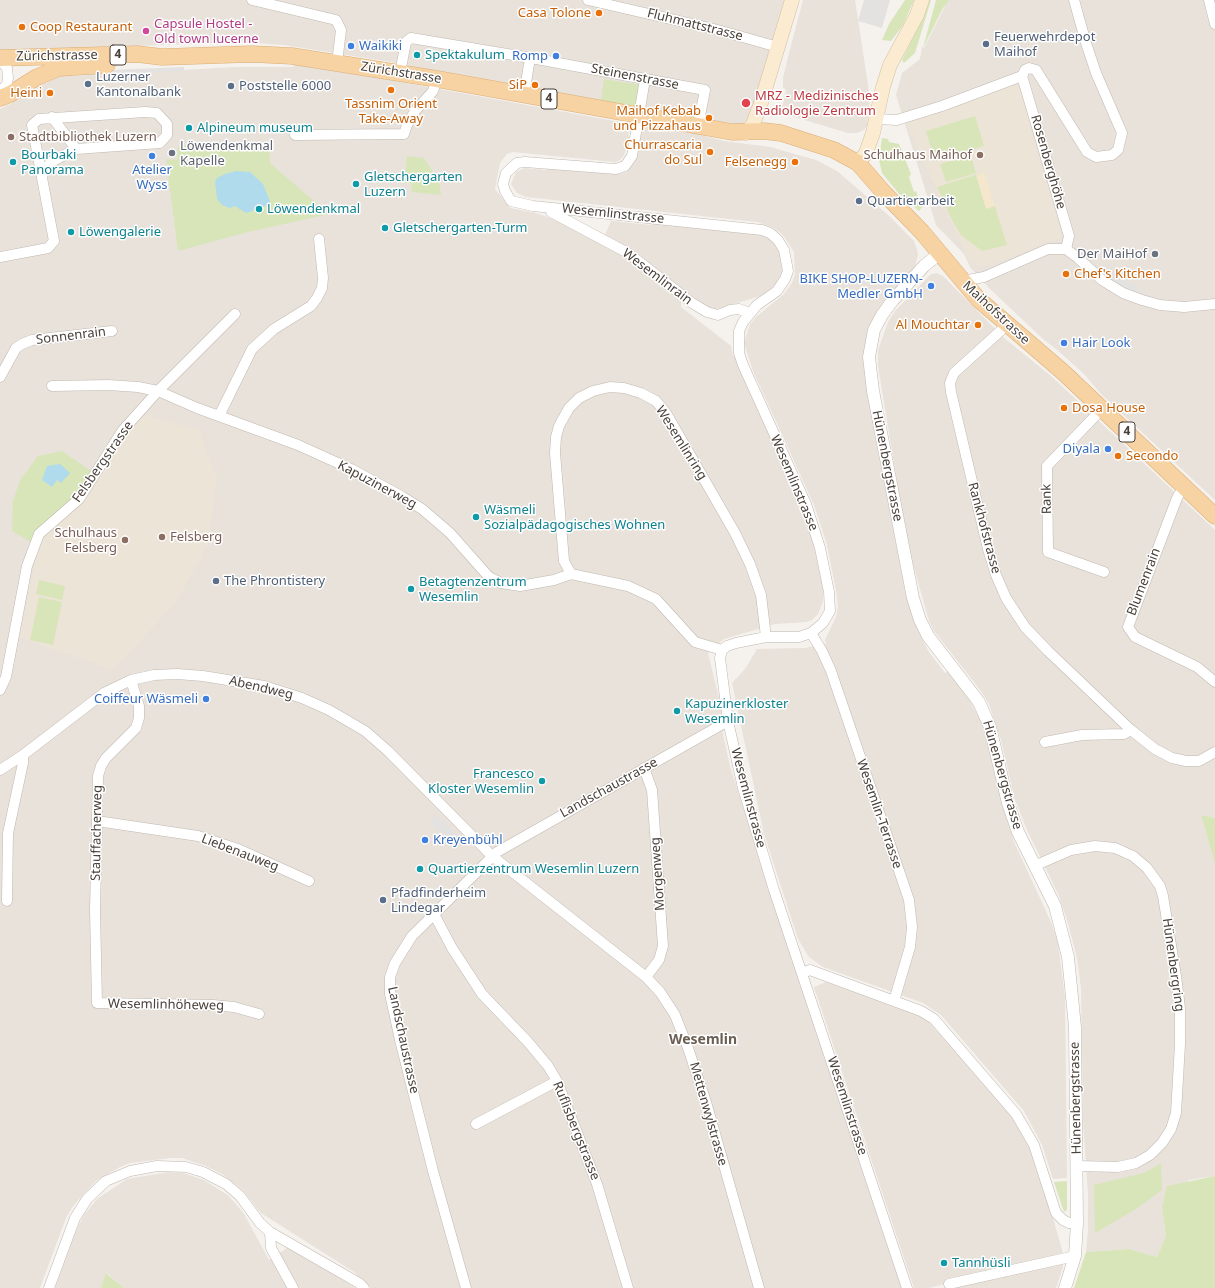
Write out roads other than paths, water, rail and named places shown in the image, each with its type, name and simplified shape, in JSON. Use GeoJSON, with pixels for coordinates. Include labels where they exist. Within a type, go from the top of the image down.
{"type":"FeatureCollection","features":[{"type":"Feature","properties":{"kind":"main road"},"geometry":{"type":"LineString","coordinates":[[746,133],[757,113],[792,0]]}},
{"type":"Feature","properties":{"kind":"main road"},"geometry":{"type":"LineString","coordinates":[[858,163],[868,148],[888,69],[917,15],[922,0]]}},
{"type":"Feature","properties":{"kind":"main road","name":"Zürichstrasse"},"geometry":{"type":"LineString","coordinates":[[0,59],[137,54],[162,57],[277,54],[436,79],[638,114],[698,126],[746,133]]}},
{"type":"Feature","properties":{"kind":"main road","name":"Zürichstrasse"},"geometry":{"type":"LineString","coordinates":[[0,98],[10,94],[32,80],[59,68],[136,64],[162,57]]}},
{"type":"Feature","properties":{"kind":"main road","name":"Maihofstrasse"},"geometry":{"type":"LineString","coordinates":[[746,133],[764,131],[781,133],[834,150],[858,163],[882,192],[940,253],[978,299],[1063,372],[1215,516]]}},
{"type":"Feature","properties":{"kind":"street"},"geometry":{"type":"LineString","coordinates":[[252,0],[336,20],[341,30],[337,63]]}},
{"type":"Feature","properties":{"kind":"street","name":"Fluhmattstrasse"},"geometry":{"type":"LineString","coordinates":[[588,0],[714,29],[777,51]]}},
{"type":"Feature","properties":{"kind":"street","name":"Rosenberghöhe"},"geometry":{"type":"LineString","coordinates":[[876,119],[897,120],[942,106],[1022,76],[1025,70],[1029,68],[1036,70],[1087,152],[1096,157],[1112,155],[1118,150],[1122,133],[1096,73],[1074,0]]}},
{"type":"Feature","properties":{"kind":"street"},"geometry":{"type":"LineString","coordinates":[[1209,0],[1214,17]]}},
{"type":"Feature","properties":{"kind":"street","name":"Steinenstrasse"},"geometry":{"type":"LineString","coordinates":[[400,73],[406,42],[411,38],[530,58],[705,90],[698,126]]}},
{"type":"Feature","properties":{"kind":"street"},"geometry":{"type":"LineString","coordinates":[[524,95],[530,58]]}},
{"type":"Feature","properties":{"kind":"street"},"geometry":{"type":"LineString","coordinates":[[0,59],[7,68],[8,78],[7,84],[0,92]]}},
{"type":"Feature","properties":{"kind":"street","name":"Rosenberghöhe"},"geometry":{"type":"LineString","coordinates":[[1022,76],[1069,236],[1066,249]]}},
{"type":"Feature","properties":{"kind":"street"},"geometry":{"type":"LineString","coordinates":[[295,135],[404,134],[415,111],[433,91],[436,79]]}},
{"type":"Feature","properties":{"kind":"street"},"geometry":{"type":"LineString","coordinates":[[638,114],[645,79]]}},
{"type":"Feature","properties":{"kind":"street"},"geometry":{"type":"LineString","coordinates":[[0,257],[51,246],[54,236],[42,178],[32,125],[39,118],[157,113],[167,124],[167,135],[156,143],[76,149],[53,161],[44,168],[42,178]]}},
{"type":"Feature","properties":{"kind":"street","name":"Wesemlinstrasse"},"geometry":{"type":"LineString","coordinates":[[638,114],[632,156],[625,166],[616,169],[525,162],[511,167],[506,173],[503,184],[506,195],[511,201],[551,208],[750,228],[770,233],[778,240],[784,250],[788,271],[785,279],[777,291],[749,313],[740,331],[739,353],[743,365],[806,504],[820,548],[831,602],[828,615],[823,623],[811,633]]}},
{"type":"Feature","properties":{"kind":"street"},"geometry":{"type":"LineString","coordinates":[[52,117],[76,149]]}},
{"type":"Feature","properties":{"kind":"street","name":"Wesemlinrain"},"geometry":{"type":"LineString","coordinates":[[551,208],[551,212],[628,253],[692,303],[707,312],[718,315],[730,310],[739,309],[749,313]]}},
{"type":"Feature","properties":{"kind":"street"},"geometry":{"type":"LineString","coordinates":[[219,416],[252,349],[274,329],[310,306],[317,298],[322,288],[323,278],[319,239]]}},
{"type":"Feature","properties":{"kind":"street"},"geometry":{"type":"LineString","coordinates":[[962,281],[984,277],[1048,249],[1066,249],[1102,280],[1123,293],[1160,305],[1184,307],[1215,304]]}},
{"type":"Feature","properties":{"kind":"street","name":"Hünenbergstrasse"},"geometry":{"type":"LineString","coordinates":[[940,253],[924,266],[893,300],[882,315],[874,330],[869,357],[873,391],[913,598],[920,620],[928,636],[980,702],[990,727],[1008,803],[1018,832],[1055,906],[1068,957],[1075,1022],[1078,1224],[1075,1256],[1065,1288]]}},
{"type":"Feature","properties":{"kind":"street"},"geometry":{"type":"LineString","coordinates":[[158,391],[235,314]]}},
{"type":"Feature","properties":{"kind":"street","name":"Rankhofstrasse"},"geometry":{"type":"LineString","coordinates":[[1007,325],[954,372],[950,383],[988,549],[996,575],[1006,598],[1026,627],[1131,730],[1155,749],[1172,758],[1199,761],[1215,752]]}},
{"type":"Feature","properties":{"kind":"street","name":"Sonnenrain"},"geometry":{"type":"LineString","coordinates":[[0,377],[16,348],[22,344],[32,340],[112,331]]}},
{"type":"Feature","properties":{"kind":"street","name":"Kapuzinerweg"},"geometry":{"type":"LineString","coordinates":[[52,386],[108,385],[138,387],[158,391],[219,416],[298,445],[351,470],[401,496],[422,509],[438,523],[489,577],[501,583],[520,586],[554,580],[571,574],[609,581],[645,593],[656,599],[695,642],[722,650]]}},
{"type":"Feature","properties":{"kind":"street","name":"Wesemlinring"},"geometry":{"type":"LineString","coordinates":[[571,574],[564,561],[555,453],[556,437],[564,416],[579,398],[593,391],[610,387],[624,388],[641,393],[656,401],[666,413],[747,558],[761,595],[766,637]]}},
{"type":"Feature","properties":{"kind":"street","name":"Felsbergstrasse"},"geometry":{"type":"LineString","coordinates":[[0,690],[6,677],[27,566],[39,534],[79,499],[123,430],[158,391]]}},
{"type":"Feature","properties":{"kind":"street","name":"Rank"},"geometry":{"type":"LineString","coordinates":[[1102,409],[1047,466],[1048,552],[1104,572]]}},
{"type":"Feature","properties":{"kind":"street","name":"Blumenrain"},"geometry":{"type":"LineString","coordinates":[[1184,486],[1177,498],[1128,627],[1135,637],[1197,667],[1215,682]]}},
{"type":"Feature","properties":{"kind":"street"},"geometry":{"type":"LineString","coordinates":[[722,650],[727,646],[736,643],[766,637],[799,637],[811,633]]}},
{"type":"Feature","properties":{"kind":"street","name":"Wesemlin-Terrasse"},"geometry":{"type":"LineString","coordinates":[[811,633],[822,651],[831,671],[908,900],[912,927],[910,947],[894,1001]]}},
{"type":"Feature","properties":{"kind":"street","name":"Wesemlinstrasse"},"geometry":{"type":"LineString","coordinates":[[722,650],[720,658],[728,721],[742,788],[907,1288]]}},
{"type":"Feature","properties":{"kind":"street","name":"Abendweg"},"geometry":{"type":"LineString","coordinates":[[0,770],[23,755],[104,693],[131,680],[154,675],[177,674],[239,681],[302,698],[330,710],[365,731],[388,751],[492,856]]}},
{"type":"Feature","properties":{"kind":"street","name":"Stauffacherweg"},"geometry":{"type":"LineString","coordinates":[[97,1002],[95,910],[98,776],[101,766],[136,728],[139,718],[139,706],[131,680]]}},
{"type":"Feature","properties":{"kind":"street","name":"Landschaustrasse"},"geometry":{"type":"LineString","coordinates":[[466,1288],[433,1171],[390,994],[390,977],[395,963],[412,936],[492,856],[512,843],[728,721]]}},
{"type":"Feature","properties":{"kind":"street"},"geometry":{"type":"LineString","coordinates":[[1045,742],[1088,735],[1124,734],[1131,730]]}},
{"type":"Feature","properties":{"kind":"street"},"geometry":{"type":"LineString","coordinates":[[7,901],[8,833],[23,763],[23,755]]}},
{"type":"Feature","properties":{"kind":"street","name":"Morgenweg"},"geometry":{"type":"LineString","coordinates":[[644,768],[652,790],[663,946],[659,960],[646,977]]}},
{"type":"Feature","properties":{"kind":"street","name":"Liebenauweg"},"geometry":{"type":"LineString","coordinates":[[97,821],[198,836],[238,849],[309,881]]}},
{"type":"Feature","properties":{"kind":"street","name":"Hünenbergring"},"geometry":{"type":"LineString","coordinates":[[1034,866],[1071,850],[1095,846],[1115,848],[1133,856],[1147,868],[1160,886],[1163,896],[1176,976],[1180,1008],[1180,1044],[1176,1113],[1171,1129],[1162,1143],[1150,1155],[1136,1163],[1118,1167],[1078,1166]]}},
{"type":"Feature","properties":{"kind":"street","name":"Mettenwylstrasse"},"geometry":{"type":"LineString","coordinates":[[492,856],[646,977],[660,992],[676,1015],[706,1102],[759,1288]]}},
{"type":"Feature","properties":{"kind":"street","name":"Ruflisbergstrasse"},"geometry":{"type":"LineString","coordinates":[[434,914],[452,948],[482,994],[528,1042],[548,1066],[557,1081],[597,1184],[628,1288]]}},
{"type":"Feature","properties":{"kind":"street"},"geometry":{"type":"LineString","coordinates":[[802,973],[810,970],[921,1011],[934,1019],[1016,1114],[1034,1145],[1056,1213],[1063,1220],[1069,1223],[1078,1224]]}},
{"type":"Feature","properties":{"kind":"street","name":"Wesemlinhöheweg"},"geometry":{"type":"LineString","coordinates":[[97,1002],[234,1007],[259,1014]]}},
{"type":"Feature","properties":{"kind":"street"},"geometry":{"type":"LineString","coordinates":[[476,1124],[557,1081]]}},
{"type":"Feature","properties":{"kind":"street"},"geometry":{"type":"LineString","coordinates":[[49,1288],[75,1218],[87,1199],[106,1181],[130,1171],[157,1166],[186,1167],[203,1172],[226,1184],[240,1196],[260,1223],[270,1232],[358,1282],[364,1288]]}},
{"type":"Feature","properties":{"kind":"street"},"geometry":{"type":"LineString","coordinates":[[270,1232],[271,1248],[293,1288]]}},
{"type":"Feature","properties":{"kind":"street"},"geometry":{"type":"LineString","coordinates":[[950,1284],[1075,1256]]}},
{"type":"Feature","properties":{"kind":"water"},"geometry":{"type":"Polygon","coordinates":[[[236,171],[250,172],[263,184],[271,204],[246,213],[235,206],[230,208],[222,205],[217,199],[215,182],[217,178],[236,171]]]}},
{"type":"Feature","properties":{"kind":"water"},"geometry":{"type":"Polygon","coordinates":[[[60,464],[70,473],[61,483],[57,480],[52,487],[42,480],[47,466],[60,464]]]}},
{"type":"Feature","properties":{"kind":"place","name":"Casa Tolone"},"geometry":{"type":"Point","coordinates":[599,13]}},
{"type":"Feature","properties":{"kind":"place","name":"Coop Restaurant"},"geometry":{"type":"Point","coordinates":[22,27]}},
{"type":"Feature","properties":{"kind":"place","name":"Capsule Hostel - Old town lucerne"},"geometry":{"type":"Point","coordinates":[146,31]}},
{"type":"Feature","properties":{"kind":"place","name":"Feuerwehrdepot Maihof"},"geometry":{"type":"Point","coordinates":[986,44]}},
{"type":"Feature","properties":{"kind":"place","name":"Waikiki"},"geometry":{"type":"Point","coordinates":[351,46]}},
{"type":"Feature","properties":{"kind":"place","name":"Spektakulum"},"geometry":{"type":"Point","coordinates":[417,55]}},
{"type":"Feature","properties":{"kind":"place","name":"Romp"},"geometry":{"type":"Point","coordinates":[556,56]}},
{"type":"Feature","properties":{"kind":"place","name":"Luzerner Kantonalbank"},"geometry":{"type":"Point","coordinates":[88,84]}},
{"type":"Feature","properties":{"kind":"place","name":"SiP"},"geometry":{"type":"Point","coordinates":[535,85]}},
{"type":"Feature","properties":{"kind":"place","name":"Poststelle 6000"},"geometry":{"type":"Point","coordinates":[231,86]}},
{"type":"Feature","properties":{"kind":"place","name":"Tassnim Orient Take-Away"},"geometry":{"type":"Point","coordinates":[391,90]}},
{"type":"Feature","properties":{"kind":"place","name":"Heini"},"geometry":{"type":"Point","coordinates":[50,93]}},
{"type":"Feature","properties":{"kind":"place","name":"MRZ - Medizinisches Radiologie Zentrum"},"geometry":{"type":"Point","coordinates":[746,103]}},
{"type":"Feature","properties":{"kind":"place","name":"Maihof Kebab und Pizzahaus"},"geometry":{"type":"Point","coordinates":[709,118]}},
{"type":"Feature","properties":{"kind":"place","name":"Alpineum museum"},"geometry":{"type":"Point","coordinates":[189,128]}},
{"type":"Feature","properties":{"kind":"place","name":"Stadtbibliothek Luzern"},"geometry":{"type":"Point","coordinates":[11,137]}},
{"type":"Feature","properties":{"kind":"place","name":"Churrascaria do Sul"},"geometry":{"type":"Point","coordinates":[710,152]}},
{"type":"Feature","properties":{"kind":"place","name":"Löwendenkmal Kapelle"},"geometry":{"type":"Point","coordinates":[172,153]}},
{"type":"Feature","properties":{"kind":"place","name":"Schulhaus Maihof"},"geometry":{"type":"Point","coordinates":[980,155]}},
{"type":"Feature","properties":{"kind":"place","name":"Atelier Wyss"},"geometry":{"type":"Point","coordinates":[152,156]}},
{"type":"Feature","properties":{"kind":"place","name":"Bourbaki Panorama"},"geometry":{"type":"Point","coordinates":[13,162]}},
{"type":"Feature","properties":{"kind":"place","name":"Felsenegg"},"geometry":{"type":"Point","coordinates":[795,162]}},
{"type":"Feature","properties":{"kind":"place","name":"Gletschergarten Luzern"},"geometry":{"type":"Point","coordinates":[356,184]}},
{"type":"Feature","properties":{"kind":"place","name":"Quartierarbeit"},"geometry":{"type":"Point","coordinates":[859,201]}},
{"type":"Feature","properties":{"kind":"place","name":"Löwendenkmal"},"geometry":{"type":"Point","coordinates":[259,209]}},
{"type":"Feature","properties":{"kind":"place","name":"Gletschergarten-Turm"},"geometry":{"type":"Point","coordinates":[385,228]}},
{"type":"Feature","properties":{"kind":"place","name":"Löwengalerie"},"geometry":{"type":"Point","coordinates":[71,232]}},
{"type":"Feature","properties":{"kind":"place","name":"Der MaiHof"},"geometry":{"type":"Point","coordinates":[1155,254]}},
{"type":"Feature","properties":{"kind":"place","name":"Chef's Kitchen"},"geometry":{"type":"Point","coordinates":[1066,274]}},
{"type":"Feature","properties":{"kind":"place","name":"BIKE SHOP-LUZERN- Medler GmbH"},"geometry":{"type":"Point","coordinates":[931,286]}},
{"type":"Feature","properties":{"kind":"place","name":"Al Mouchtar"},"geometry":{"type":"Point","coordinates":[978,325]}},
{"type":"Feature","properties":{"kind":"place","name":"Hair Look"},"geometry":{"type":"Point","coordinates":[1064,343]}},
{"type":"Feature","properties":{"kind":"place","name":"Dosa House"},"geometry":{"type":"Point","coordinates":[1064,408]}},
{"type":"Feature","properties":{"kind":"place","name":"Diyala"},"geometry":{"type":"Point","coordinates":[1108,449]}},
{"type":"Feature","properties":{"kind":"place","name":"Secondo"},"geometry":{"type":"Point","coordinates":[1118,456]}},
{"type":"Feature","properties":{"kind":"place","name":"Wäsmeli Sozialpädagogisches Wohnen"},"geometry":{"type":"Point","coordinates":[476,517]}},
{"type":"Feature","properties":{"kind":"place","name":"Felsberg"},"geometry":{"type":"Point","coordinates":[162,537]}},
{"type":"Feature","properties":{"kind":"place","name":"Schulhaus Felsberg"},"geometry":{"type":"Point","coordinates":[125,540]}},
{"type":"Feature","properties":{"kind":"place","name":"The Phrontistery"},"geometry":{"type":"Point","coordinates":[216,581]}},
{"type":"Feature","properties":{"kind":"place","name":"Betagtenzentrum Wesemlin"},"geometry":{"type":"Point","coordinates":[411,589]}},
{"type":"Feature","properties":{"kind":"place","name":"Coiffeur Wäsmeli"},"geometry":{"type":"Point","coordinates":[206,699]}},
{"type":"Feature","properties":{"kind":"place","name":"Kapuzinerkloster Wesemlin"},"geometry":{"type":"Point","coordinates":[677,711]}},
{"type":"Feature","properties":{"kind":"place","name":"Francesco Kloster Wesemlin"},"geometry":{"type":"Point","coordinates":[542,781]}},
{"type":"Feature","properties":{"kind":"place","name":"Kreyenbühl"},"geometry":{"type":"Point","coordinates":[425,840]}},
{"type":"Feature","properties":{"kind":"place","name":"Quartierzentrum Wesemlin Luzern"},"geometry":{"type":"Point","coordinates":[420,869]}},
{"type":"Feature","properties":{"kind":"place","name":"Pfadfinderheim Lindegar"},"geometry":{"type":"Point","coordinates":[383,900]}},
{"type":"Feature","properties":{"kind":"place","name":"Tannhüsli"},"geometry":{"type":"Point","coordinates":[944,1263]}},
{"type":"Feature","properties":{"kind":"district","name":"Wesemlin"},"geometry":{"type":"Point","coordinates":[703,1040]}}]}
